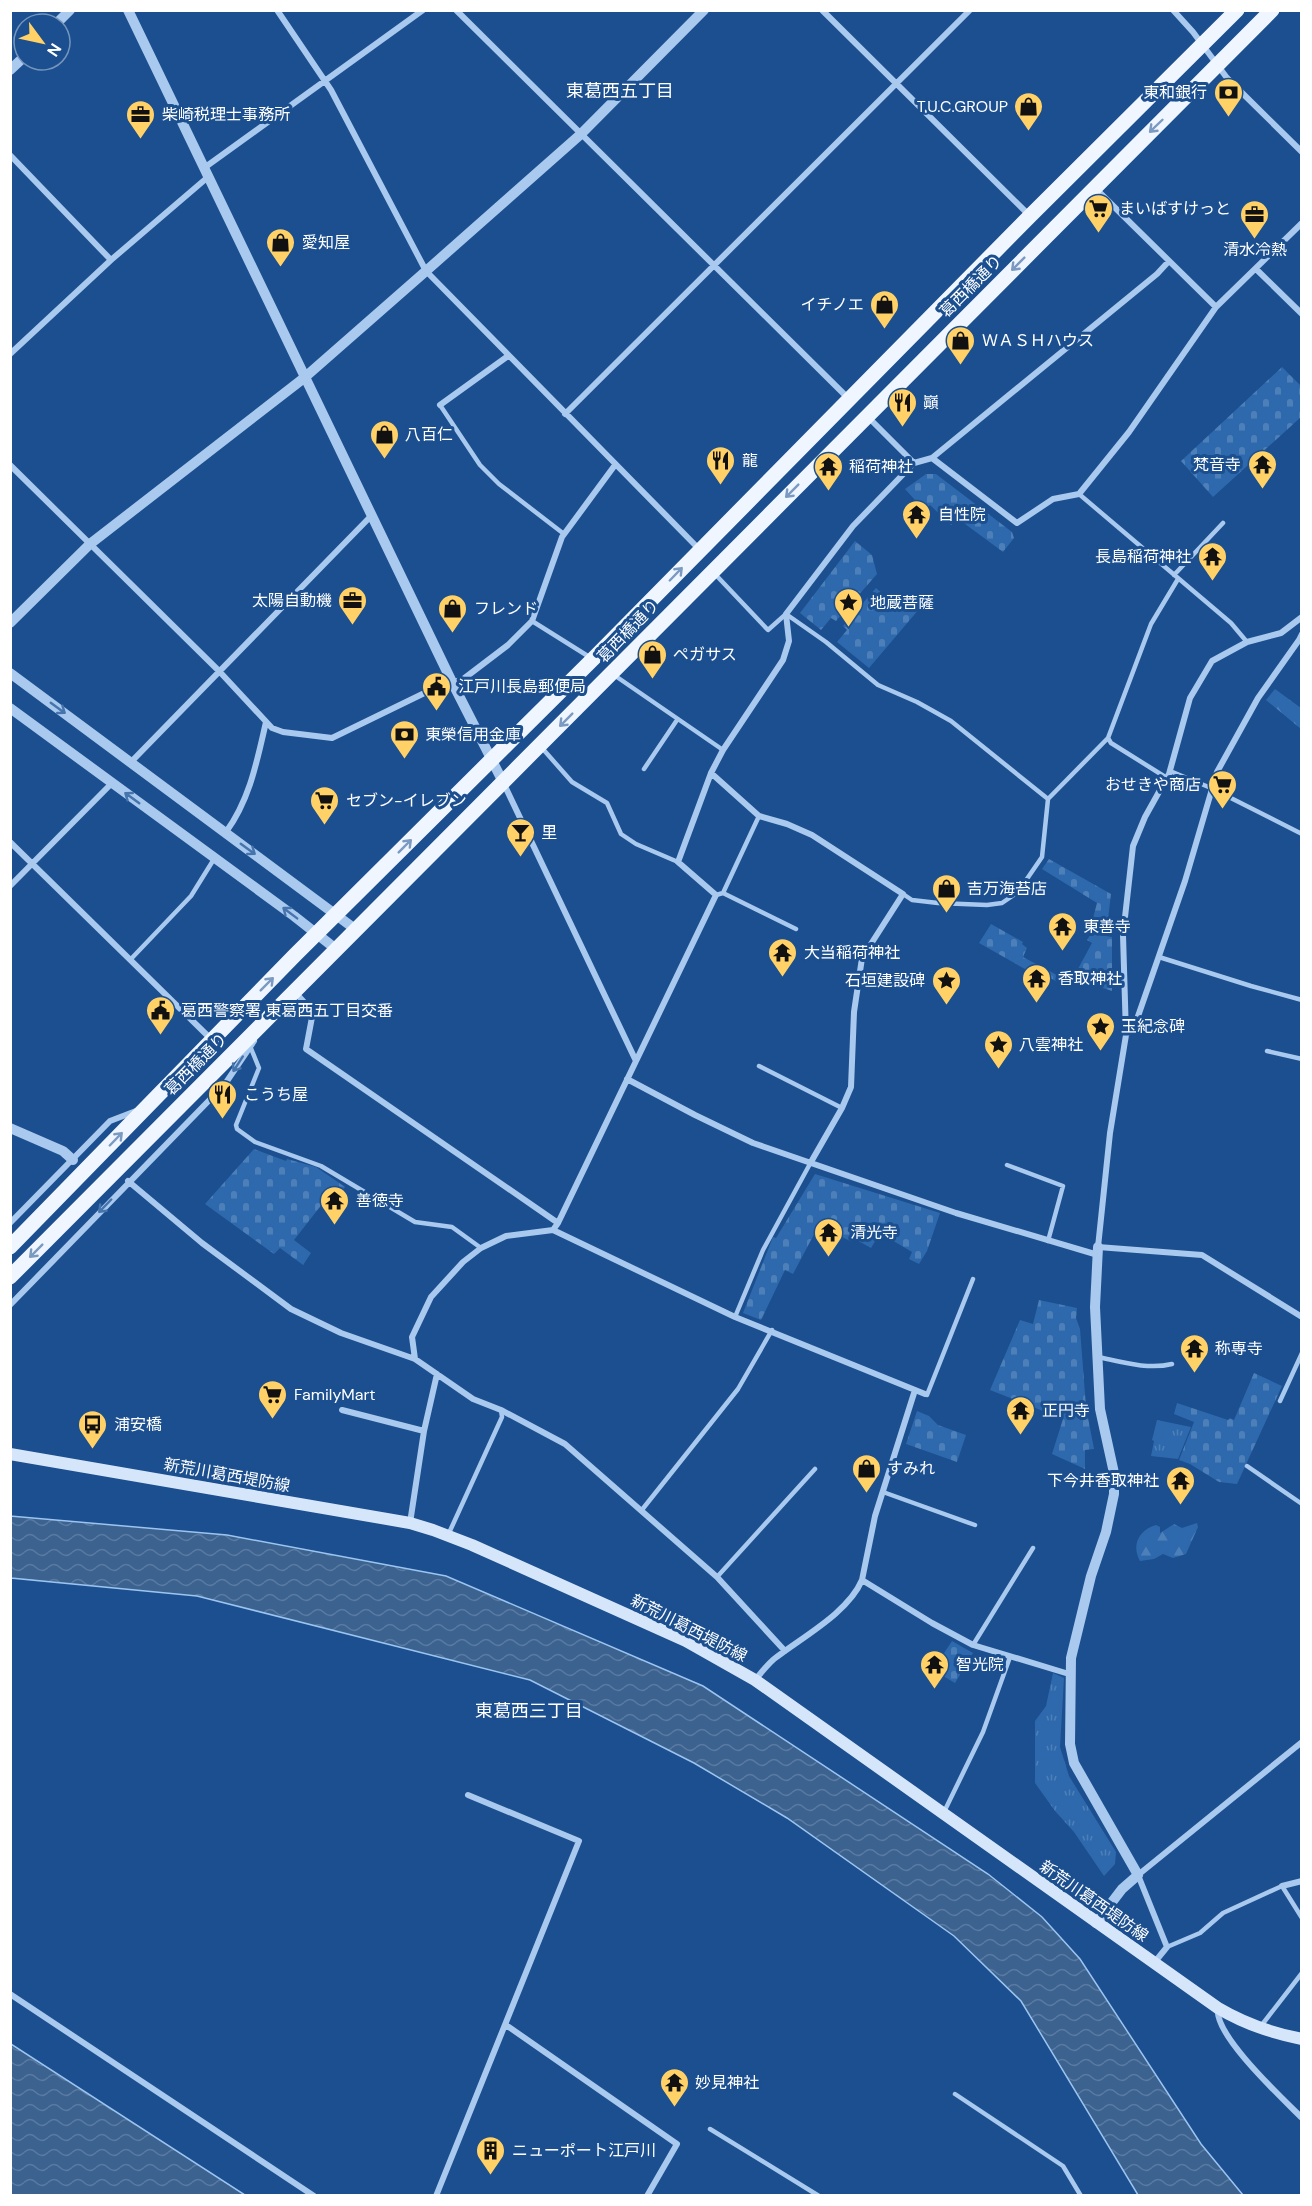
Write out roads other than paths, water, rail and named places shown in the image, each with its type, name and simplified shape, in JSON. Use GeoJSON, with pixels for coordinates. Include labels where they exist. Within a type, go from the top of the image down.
{"type":"FeatureCollection","features":[{"type":"Feature","properties":{"kind":"main road","name":"葛西橋通り"},"geometry":{"type":"LineString","coordinates":[[10,1247],[336,914],[593,659],[1030,216],[1237,10]]}},
{"type":"Feature","properties":{"kind":"main road","name":"葛西橋通り"},"geometry":{"type":"LineString","coordinates":[[10,1277],[1272,10]]}},
{"type":"Feature","properties":{"kind":"main road","name":"新荒川葛西堤防線"},"geometry":{"type":"LineString","coordinates":[[10,1454],[410,1523],[448,1536],[686,1641],[755,1680],[816,1722],[943,1815],[1218,2008],[1238,2020],[1302,2039]]}},
{"type":"Feature","properties":{"kind":"street"},"geometry":{"type":"LineString","coordinates":[[128,10],[636,1061]]}},
{"type":"Feature","properties":{"kind":"street"},"geometry":{"type":"LineString","coordinates":[[278,10],[331,90],[426,271],[700,550]]}},
{"type":"Feature","properties":{"kind":"street"},"geometry":{"type":"LineString","coordinates":[[10,354],[206,173],[324,82],[423,10]]}},
{"type":"Feature","properties":{"kind":"street"},"geometry":{"type":"LineString","coordinates":[[456,10],[849,400]]}},
{"type":"Feature","properties":{"kind":"street"},"geometry":{"type":"LineString","coordinates":[[10,623],[90,544],[304,378],[426,271],[581,134],[704,10]]}},
{"type":"Feature","properties":{"kind":"street"},"geometry":{"type":"LineString","coordinates":[[822,10],[1030,216]]}},
{"type":"Feature","properties":{"kind":"street"},"geometry":{"type":"LineString","coordinates":[[565,414],[970,10]]}},
{"type":"Feature","properties":{"kind":"street"},"geometry":{"type":"LineString","coordinates":[[1173,10],[1203,44],[1227,78],[1302,152]]}},
{"type":"Feature","properties":{"kind":"street"},"geometry":{"type":"LineString","coordinates":[[10,155],[111,260]]}},
{"type":"Feature","properties":{"kind":"street"},"geometry":{"type":"LineString","coordinates":[[1094,187],[1215,307]]}},
{"type":"Feature","properties":{"kind":"street"},"geometry":{"type":"LineString","coordinates":[[932,458],[1017,523],[1053,499],[1079,494],[1129,432],[1215,307],[1302,223]]}},
{"type":"Feature","properties":{"kind":"street"},"geometry":{"type":"LineString","coordinates":[[553,1230],[719,894],[678,862],[711,773],[723,750],[783,660],[789,641],[786,614],[853,526],[914,463],[932,458],[1170,261]]}},
{"type":"Feature","properties":{"kind":"street"},"geometry":{"type":"LineString","coordinates":[[1256,269],[1302,314]]}},
{"type":"Feature","properties":{"kind":"street"},"geometry":{"type":"LineString","coordinates":[[440,405],[508,356]]}},
{"type":"Feature","properties":{"kind":"street"},"geometry":{"type":"LineString","coordinates":[[866,416],[914,463]]}},
{"type":"Feature","properties":{"kind":"street"},"geometry":{"type":"LineString","coordinates":[[10,465],[219,671],[272,728],[283,732],[332,738],[443,684],[462,680],[508,645],[532,621],[564,534],[615,465]]}},
{"type":"Feature","properties":{"kind":"street"},"geometry":{"type":"LineString","coordinates":[[131,762],[372,515]]}},
{"type":"Feature","properties":{"kind":"street"},"geometry":{"type":"LineString","coordinates":[[1153,1964],[1167,1947],[1138,1875],[1074,1763],[1070,1744],[1069,1674],[1071,1658],[1091,1575],[1106,1532],[1114,1494],[1114,1473],[1100,1409],[1095,1307],[1098,1251],[1110,1133],[1126,1035],[1123,935],[1132,846],[1168,774],[1190,698],[1212,661],[1247,642],[1281,633],[1302,617]]}},
{"type":"Feature","properties":{"kind":"street"},"geometry":{"type":"LineString","coordinates":[[1126,1035],[1136,1022],[1159,957],[1185,881],[1211,788],[1240,728],[1302,634]]}},
{"type":"Feature","properties":{"kind":"street"},"geometry":{"type":"LineString","coordinates":[[10,673],[355,929]]}},
{"type":"Feature","properties":{"kind":"street"},"geometry":{"type":"LineString","coordinates":[[10,708],[336,949]]}},
{"type":"Feature","properties":{"kind":"street"},"geometry":{"type":"LineString","coordinates":[[226,832],[237,817],[249,792],[266,722]]}},
{"type":"Feature","properties":{"kind":"street"},"geometry":{"type":"LineString","coordinates":[[711,773],[759,816],[787,824],[812,835],[903,894],[862,958],[854,1012],[850,1087],[842,1108],[811,1162]]}},
{"type":"Feature","properties":{"kind":"street"},"geometry":{"type":"LineString","coordinates":[[10,886],[112,783]]}},
{"type":"Feature","properties":{"kind":"street"},"geometry":{"type":"LineString","coordinates":[[10,842],[212,1040]]}},
{"type":"Feature","properties":{"kind":"street"},"geometry":{"type":"LineString","coordinates":[[294,991],[313,1012],[306,1049],[558,1223]]}},
{"type":"Feature","properties":{"kind":"street"},"geometry":{"type":"LineString","coordinates":[[10,1305],[128,1181],[225,1084],[270,1015]]}},
{"type":"Feature","properties":{"kind":"street"},"geometry":{"type":"LineString","coordinates":[[627,1079],[753,1143],[1048,1241],[1098,1251],[1202,1255],[1301,1317]]}},
{"type":"Feature","properties":{"kind":"street"},"geometry":{"type":"LineString","coordinates":[[10,1223],[110,1121],[146,1108]]}},
{"type":"Feature","properties":{"kind":"street"},"geometry":{"type":"LineString","coordinates":[[10,1128],[63,1151],[73,1160]]}},
{"type":"Feature","properties":{"kind":"street"},"geometry":{"type":"LineString","coordinates":[[128,1181],[202,1243],[291,1309],[341,1333],[415,1359],[473,1399],[501,1410],[565,1444],[717,1577],[785,1651]]}},
{"type":"Feature","properties":{"kind":"street"},"geometry":{"type":"LineString","coordinates":[[415,1359],[412,1337],[431,1297],[463,1262],[481,1248],[506,1236],[553,1230],[735,1317],[772,1330],[925,1394]]}},
{"type":"Feature","properties":{"kind":"street"},"geometry":{"type":"LineString","coordinates":[[410,1523],[424,1431],[436,1374]]}},
{"type":"Feature","properties":{"kind":"street"},"geometry":{"type":"LineString","coordinates":[[755,1680],[772,1660],[838,1610],[858,1590],[883,1492],[915,1390]]}},
{"type":"Feature","properties":{"kind":"street"},"geometry":{"type":"LineString","coordinates":[[342,1410],[424,1431]]}},
{"type":"Feature","properties":{"kind":"street"},"geometry":{"type":"LineString","coordinates":[[862,1580],[973,1645],[1069,1674]]}},
{"type":"Feature","properties":{"kind":"street"},"geometry":{"type":"LineString","coordinates":[[1096,1923],[1122,1889],[1302,1742]]}},
{"type":"Feature","properties":{"kind":"street"},"geometry":{"type":"LineString","coordinates":[[436,2196],[579,1841],[468,1795]]}},
{"type":"Feature","properties":{"kind":"street"},"geometry":{"type":"LineString","coordinates":[[1282,1886],[1302,1881]]}},
{"type":"Feature","properties":{"kind":"street"},"geometry":{"type":"LineString","coordinates":[[10,1994],[314,2196]]}},
{"type":"Feature","properties":{"kind":"street"},"geometry":{"type":"LineString","coordinates":[[1218,2008],[1217,2016],[1220,2025],[1231,2041],[1302,2118]]}},
{"type":"Feature","properties":{"kind":"street"},"geometry":{"type":"LineString","coordinates":[[506,2025],[677,2144],[647,2196]]}},
{"type":"Feature","properties":{"kind":"lane"},"geometry":{"type":"LineString","coordinates":[[440,405],[480,465],[499,484],[564,534]]}},
{"type":"Feature","properties":{"kind":"lane"},"geometry":{"type":"LineString","coordinates":[[1079,494],[1231,624],[1247,642]]}},
{"type":"Feature","properties":{"kind":"lane"},"geometry":{"type":"LineString","coordinates":[[903,894],[912,900],[987,905],[1002,903],[1018,892],[1042,857],[1048,800],[1108,738],[1151,624],[1176,577],[1223,523]]}},
{"type":"Feature","properties":{"kind":"lane"},"geometry":{"type":"LineString","coordinates":[[712,571],[768,630],[786,614],[826,642],[878,685],[917,702],[951,722],[1048,800]]}},
{"type":"Feature","properties":{"kind":"lane"},"geometry":{"type":"LineString","coordinates":[[532,621],[593,659]]}},
{"type":"Feature","properties":{"kind":"lane"},"geometry":{"type":"LineString","coordinates":[[612,673],[723,750]]}},
{"type":"Feature","properties":{"kind":"lane"},"geometry":{"type":"LineString","coordinates":[[644,769],[677,720]]}},
{"type":"Feature","properties":{"kind":"lane"},"geometry":{"type":"LineString","coordinates":[[1108,738],[1111,743],[1168,774],[1211,788],[1302,834]]}},
{"type":"Feature","properties":{"kind":"lane"},"geometry":{"type":"LineString","coordinates":[[540,746],[572,782],[607,803],[621,834],[636,844],[678,862]]}},
{"type":"Feature","properties":{"kind":"lane"},"geometry":{"type":"LineString","coordinates":[[759,816],[719,894],[796,929]]}},
{"type":"Feature","properties":{"kind":"lane"},"geometry":{"type":"LineString","coordinates":[[130,960],[191,896],[215,858]]}},
{"type":"Feature","properties":{"kind":"lane"},"geometry":{"type":"LineString","coordinates":[[1159,957],[1302,1000]]}},
{"type":"Feature","properties":{"kind":"lane"},"geometry":{"type":"LineString","coordinates":[[250,1046],[259,1068],[236,1125],[237,1129],[255,1142],[321,1166],[415,1222],[452,1227],[481,1248]]}},
{"type":"Feature","properties":{"kind":"lane"},"geometry":{"type":"LineString","coordinates":[[1267,1051],[1302,1059]]}},
{"type":"Feature","properties":{"kind":"lane"},"geometry":{"type":"LineString","coordinates":[[759,1066],[842,1108]]}},
{"type":"Feature","properties":{"kind":"lane"},"geometry":{"type":"LineString","coordinates":[[735,1317],[764,1250],[811,1162]]}},
{"type":"Feature","properties":{"kind":"lane"},"geometry":{"type":"LineString","coordinates":[[1007,1165],[1063,1186],[1048,1241]]}},
{"type":"Feature","properties":{"kind":"lane"},"geometry":{"type":"LineString","coordinates":[[925,1394],[927,1395],[973,1279]]}},
{"type":"Feature","properties":{"kind":"lane"},"geometry":{"type":"LineString","coordinates":[[641,1511],[738,1389],[772,1330]]}},
{"type":"Feature","properties":{"kind":"lane"},"geometry":{"type":"LineString","coordinates":[[1280,1401],[1302,1353]]}},
{"type":"Feature","properties":{"kind":"lane"},"geometry":{"type":"LineString","coordinates":[[1098,1358],[1143,1366],[1172,1364]]}},
{"type":"Feature","properties":{"kind":"lane"},"geometry":{"type":"LineString","coordinates":[[448,1536],[502,1418],[501,1410]]}},
{"type":"Feature","properties":{"kind":"lane"},"geometry":{"type":"LineString","coordinates":[[1247,1466],[1302,1504]]}},
{"type":"Feature","properties":{"kind":"lane"},"geometry":{"type":"LineString","coordinates":[[717,1577],[814,1469]]}},
{"type":"Feature","properties":{"kind":"lane"},"geometry":{"type":"LineString","coordinates":[[883,1492],[975,1525]]}},
{"type":"Feature","properties":{"kind":"lane"},"geometry":{"type":"LineString","coordinates":[[973,1645],[1032,1548]]}},
{"type":"Feature","properties":{"kind":"lane"},"geometry":{"type":"LineString","coordinates":[[943,1815],[983,1732],[1010,1657]]}},
{"type":"Feature","properties":{"kind":"lane"},"geometry":{"type":"LineString","coordinates":[[1167,1947],[1200,1933],[1223,1913],[1282,1886],[1302,1918]]}},
{"type":"Feature","properties":{"kind":"lane"},"geometry":{"type":"LineString","coordinates":[[1260,2028],[1302,1973]]}},
{"type":"Feature","properties":{"kind":"lane"},"geometry":{"type":"LineString","coordinates":[[955,2094],[1063,2166],[1081,2196]]}},
{"type":"Feature","properties":{"kind":"lane"},"geometry":{"type":"LineString","coordinates":[[710,2129],[819,2196]]}},
{"type":"Feature","properties":{"kind":"water"},"geometry":{"type":"Polygon","coordinates":[[[10,1516],[227,1535],[446,1576],[703,1686],[988,1874],[1042,1917],[1080,1959],[1201,2144],[1243,2195],[1138,2195],[1021,2001],[954,1936],[787,1818],[694,1763],[530,1680],[197,1596],[11,1578],[10,1516]]]}},
{"type":"Feature","properties":{"kind":"water"},"geometry":{"type":"Polygon","coordinates":[[[11,2044],[245,2195],[11,2195],[11,2044]]]}},
{"type":"Feature","properties":{"kind":"place","name":"東和銀行"},"geometry":{"type":"Point","coordinates":[1228,118]}},
{"type":"Feature","properties":{"kind":"place","name":"T.U.C.GROUP"},"geometry":{"type":"Point","coordinates":[1029,132]}},
{"type":"Feature","properties":{"kind":"place","name":"柴崎税理士事務所"},"geometry":{"type":"Point","coordinates":[141,140]}},
{"type":"Feature","properties":{"kind":"place","name":"まいばすけっと"},"geometry":{"type":"Point","coordinates":[1098,234]}},
{"type":"Feature","properties":{"kind":"place","name":"清水冷熱"},"geometry":{"type":"Point","coordinates":[1255,240]}},
{"type":"Feature","properties":{"kind":"place","name":"愛知屋"},"geometry":{"type":"Point","coordinates":[281,268]}},
{"type":"Feature","properties":{"kind":"place","name":"イチノエ"},"geometry":{"type":"Point","coordinates":[885,330]}},
{"type":"Feature","properties":{"kind":"place","name":"ＷＡＳＨハウス"},"geometry":{"type":"Point","coordinates":[961,366]}},
{"type":"Feature","properties":{"kind":"place","name":"巓"},"geometry":{"type":"Point","coordinates":[902,428]}},
{"type":"Feature","properties":{"kind":"place","name":"八百仁"},"geometry":{"type":"Point","coordinates":[384,460]}},
{"type":"Feature","properties":{"kind":"place","name":"龍"},"geometry":{"type":"Point","coordinates":[721,486]}},
{"type":"Feature","properties":{"kind":"place","name":"梵音寺"},"geometry":{"type":"Point","coordinates":[1262,490]}},
{"type":"Feature","properties":{"kind":"place","name":"稲荷神社"},"geometry":{"type":"Point","coordinates":[828,492]}},
{"type":"Feature","properties":{"kind":"place","name":"自性院"},"geometry":{"type":"Point","coordinates":[917,540]}},
{"type":"Feature","properties":{"kind":"place","name":"長島稲荷神社"},"geometry":{"type":"Point","coordinates":[1212,582]}},
{"type":"Feature","properties":{"kind":"place","name":"太陽自動機"},"geometry":{"type":"Point","coordinates":[353,626]}},
{"type":"Feature","properties":{"kind":"place","name":"地蔵菩薩"},"geometry":{"type":"Point","coordinates":[849,628]}},
{"type":"Feature","properties":{"kind":"place","name":"フレンド"},"geometry":{"type":"Point","coordinates":[453,634]}},
{"type":"Feature","properties":{"kind":"place","name":"ペガサス"},"geometry":{"type":"Point","coordinates":[652,680]}},
{"type":"Feature","properties":{"kind":"place","name":"江戸川長島郵便局"},"geometry":{"type":"Point","coordinates":[437,712]}},
{"type":"Feature","properties":{"kind":"place","name":"東榮信用金庫"},"geometry":{"type":"Point","coordinates":[404,760]}},
{"type":"Feature","properties":{"kind":"place","name":"おせきや商店"},"geometry":{"type":"Point","coordinates":[1222,810]}},
{"type":"Feature","properties":{"kind":"place","name":"セブン-イレブン"},"geometry":{"type":"Point","coordinates":[325,826]}},
{"type":"Feature","properties":{"kind":"place","name":"里"},"geometry":{"type":"Point","coordinates":[520,858]}},
{"type":"Feature","properties":{"kind":"place","name":"吉万海苔店"},"geometry":{"type":"Point","coordinates":[946,914]}},
{"type":"Feature","properties":{"kind":"place","name":"東善寺"},"geometry":{"type":"Point","coordinates":[1062,952]}},
{"type":"Feature","properties":{"kind":"place","name":"大当稲荷神社"},"geometry":{"type":"Point","coordinates":[783,978]}},
{"type":"Feature","properties":{"kind":"place","name":"香取神社"},"geometry":{"type":"Point","coordinates":[1037,1004]}},
{"type":"Feature","properties":{"kind":"place","name":"石垣建設碑"},"geometry":{"type":"Point","coordinates":[946,1006]}},
{"type":"Feature","properties":{"kind":"place","name":"葛西警察署 東葛西五丁目交番"},"geometry":{"type":"Point","coordinates":[160,1036]}},
{"type":"Feature","properties":{"kind":"place","name":"玉紀念碑"},"geometry":{"type":"Point","coordinates":[1100,1052]}},
{"type":"Feature","properties":{"kind":"place","name":"八雲神社"},"geometry":{"type":"Point","coordinates":[998,1070]}},
{"type":"Feature","properties":{"kind":"place","name":"こうち屋"},"geometry":{"type":"Point","coordinates":[223,1120]}},
{"type":"Feature","properties":{"kind":"place","name":"善徳寺"},"geometry":{"type":"Point","coordinates":[335,1226]}},
{"type":"Feature","properties":{"kind":"place","name":"清光寺"},"geometry":{"type":"Point","coordinates":[829,1258]}},
{"type":"Feature","properties":{"kind":"place","name":"称専寺"},"geometry":{"type":"Point","coordinates":[1194,1374]}},
{"type":"Feature","properties":{"kind":"place","name":"FamilyMart"},"geometry":{"type":"Point","coordinates":[273,1420]}},
{"type":"Feature","properties":{"kind":"place","name":"正円寺"},"geometry":{"type":"Point","coordinates":[1021,1436]}},
{"type":"Feature","properties":{"kind":"place","name":"浦安橋"},"geometry":{"type":"Point","coordinates":[93,1450]}},
{"type":"Feature","properties":{"kind":"place","name":"すみれ"},"geometry":{"type":"Point","coordinates":[866,1494]}},
{"type":"Feature","properties":{"kind":"place","name":"下今井香取神社"},"geometry":{"type":"Point","coordinates":[1180,1506]}},
{"type":"Feature","properties":{"kind":"place","name":"智光院"},"geometry":{"type":"Point","coordinates":[935,1690]}},
{"type":"Feature","properties":{"kind":"place","name":"妙見神社"},"geometry":{"type":"Point","coordinates":[674,2108]}},
{"type":"Feature","properties":{"kind":"place","name":"ニューポート江戸川"},"geometry":{"type":"Point","coordinates":[491,2176]}},
{"type":"Feature","properties":{"kind":"district","name":"東葛西五丁目"},"geometry":{"type":"Point","coordinates":[620,91]}},
{"type":"Feature","properties":{"kind":"district","name":"東葛西三丁目"},"geometry":{"type":"Point","coordinates":[529,1711]}}]}
